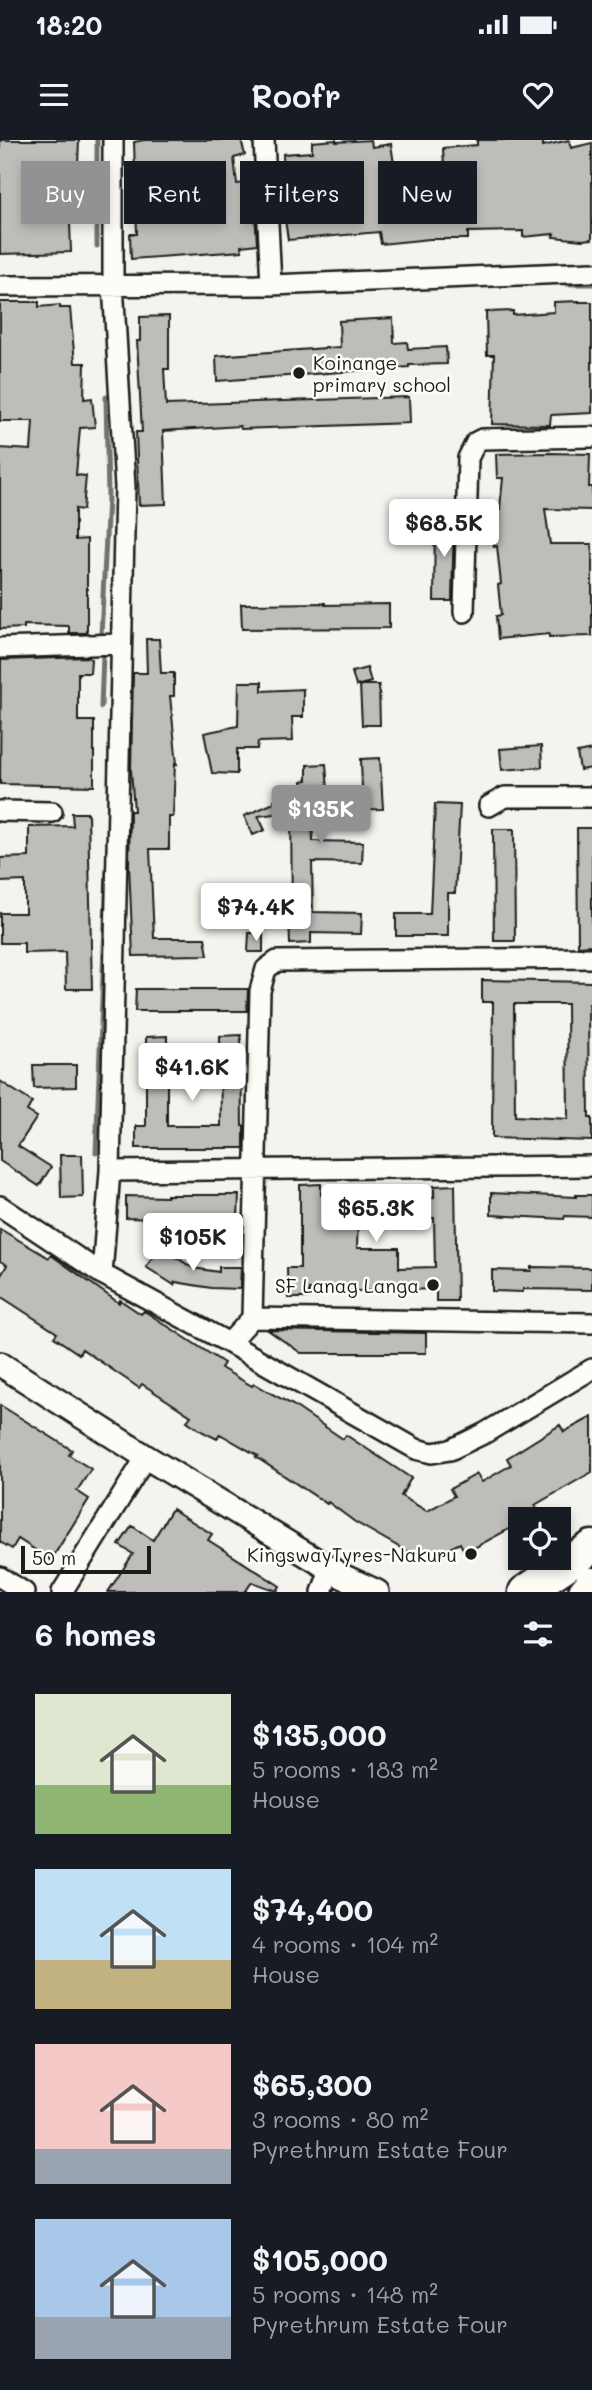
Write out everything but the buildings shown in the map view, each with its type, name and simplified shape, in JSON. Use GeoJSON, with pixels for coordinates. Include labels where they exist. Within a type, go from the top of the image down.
{"type":"FeatureCollection","features":[{"type":"Feature","properties":{"kind":"highway"},"geometry":{"type":"LineString","coordinates":[[524,1592],[592,1547]]}},
{"type":"Feature","properties":{"kind":"highway"},"geometry":{"type":"LineString","coordinates":[[585,1592],[592,1584]]}},
{"type":"Feature","properties":{"kind":"street"},"geometry":{"type":"LineString","coordinates":[[102,1274],[110,1171],[125,486],[113,284],[113,140]]}},
{"type":"Feature","properties":{"kind":"street"},"geometry":{"type":"LineString","coordinates":[[264,140],[271,285]]}},
{"type":"Feature","properties":{"kind":"street"},"geometry":{"type":"LineString","coordinates":[[0,286],[271,285],[592,272]]}},
{"type":"Feature","properties":{"kind":"street"},"geometry":{"type":"LineString","coordinates":[[464,612],[468,458],[476,442],[482,439],[592,437]]}},
{"type":"Feature","properties":{"kind":"street"},"geometry":{"type":"LineString","coordinates":[[0,648],[120,644]]}},
{"type":"Feature","properties":{"kind":"street"},"geometry":{"type":"LineString","coordinates":[[489,806],[505,797],[592,797]]}},
{"type":"Feature","properties":{"kind":"street"},"geometry":{"type":"LineString","coordinates":[[0,811],[52,812]]}},
{"type":"Feature","properties":{"kind":"street"},"geometry":{"type":"LineString","coordinates":[[229,1342],[252,1318],[260,991],[266,969],[277,961],[592,958]]}},
{"type":"Feature","properties":{"kind":"street"},"geometry":{"type":"LineString","coordinates":[[110,1171],[592,1166]]}},
{"type":"Feature","properties":{"kind":"street"},"geometry":{"type":"LineString","coordinates":[[0,1206],[102,1274],[229,1342],[416,1450],[432,1453],[450,1450],[485,1433],[592,1369]]}},
{"type":"Feature","properties":{"kind":"street"},"geometry":{"type":"LineString","coordinates":[[252,1318],[592,1323]]}},
{"type":"Feature","properties":{"kind":"street"},"geometry":{"type":"LineString","coordinates":[[0,1364],[339,1579],[377,1592]]}},
{"type":"Feature","properties":{"kind":"street"},"geometry":{"type":"LineString","coordinates":[[62,1592],[146,1457]]}},
{"type":"Feature","properties":{"kind":"street"},"geometry":{"type":"LineString","coordinates":[[0,1577],[24,1592]]}},
{"type":"Feature","properties":{"kind":"street"},"geometry":{"type":"LineString","coordinates":[[322,1592],[339,1579]]}},
{"type":"Feature","properties":{"kind":"waterway"},"geometry":{"type":"LineString","coordinates":[[97,140],[97,246]]}},
{"type":"Feature","properties":{"kind":"waterway"},"geometry":{"type":"LineString","coordinates":[[567,284],[592,284]]}},
{"type":"Feature","properties":{"kind":"waterway"},"geometry":{"type":"LineString","coordinates":[[101,635],[108,498],[106,397]]}},
{"type":"Feature","properties":{"kind":"waterway"},"geometry":{"type":"LineString","coordinates":[[101,707],[103,655]]}},
{"type":"Feature","properties":{"kind":"waterway"},"geometry":{"type":"LineString","coordinates":[[96,1153],[107,871]]}},
{"type":"Feature","properties":{"kind":"place","name":"Koinange primary school"},"geometry":{"type":"Point","coordinates":[299,373]}},
{"type":"Feature","properties":{"kind":"place","name":"SF Lanag Langa"},"geometry":{"type":"Point","coordinates":[433,1285]}},
{"type":"Feature","properties":{"kind":"place","name":"KingswayTyres-Nakuru"},"geometry":{"type":"Point","coordinates":[471,1554]}}]}
